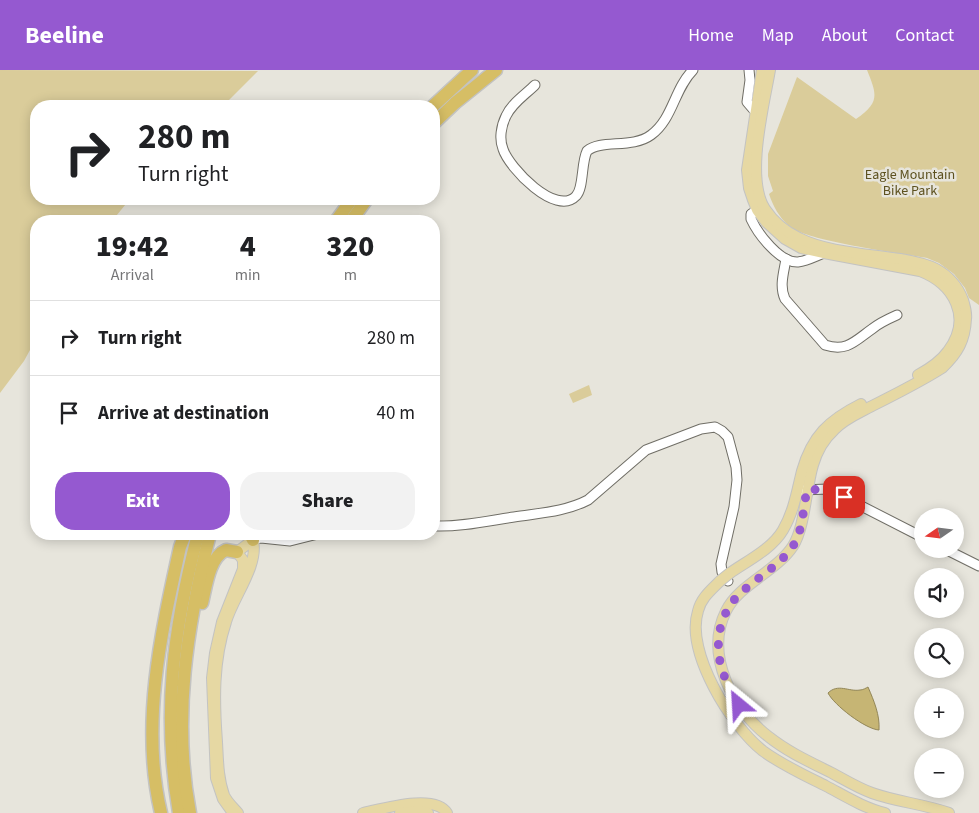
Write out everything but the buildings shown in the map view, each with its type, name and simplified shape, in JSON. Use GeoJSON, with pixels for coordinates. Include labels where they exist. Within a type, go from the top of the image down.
{"type":"FeatureCollection","features":[{"type":"Feature","properties":{"kind":"highway"},"geometry":{"type":"LineString","coordinates":[[440,100],[472,70]]}},
{"type":"Feature","properties":{"kind":"highway"},"geometry":{"type":"LineString","coordinates":[[440,117],[496,70]]}},
{"type":"Feature","properties":{"kind":"highway"},"geometry":{"type":"LineString","coordinates":[[161,813],[154,765],[154,701],[162,632],[183,540]]}},
{"type":"Feature","properties":{"kind":"highway"},"geometry":{"type":"LineString","coordinates":[[186,813],[171,755],[170,690],[178,625],[197,540]]}},
{"type":"Feature","properties":{"kind":"highway"},"geometry":{"type":"LineString","coordinates":[[186,813],[182,747],[183,683],[188,642],[209,540]]}},
{"type":"Feature","properties":{"kind":"highway"},"geometry":{"type":"LineString","coordinates":[[186,813],[188,694],[196,634],[215,560],[224,551],[237,552]]}},
{"type":"Feature","properties":{"kind":"main road"},"geometry":{"type":"LineString","coordinates":[[762,70],[756,174],[761,208],[766,222],[786,239],[801,248],[907,268],[932,276],[942,282],[954,296],[958,312],[958,330],[948,352],[930,368],[844,412],[820,433],[814,441],[807,456],[799,531],[794,544],[782,560],[744,590],[726,609],[720,629],[718,650],[724,674],[739,705],[755,725],[788,751],[869,792],[891,800],[949,813]]}},
{"type":"Feature","properties":{"kind":"main road"},"geometry":{"type":"LineString","coordinates":[[759,112],[770,70]]}},
{"type":"Feature","properties":{"kind":"main road"},"geometry":{"type":"LineString","coordinates":[[761,208],[786,231],[805,240],[826,247],[919,263],[935,268],[954,284],[966,312],[965,333],[962,344],[955,356],[933,374],[849,418],[835,428],[823,442],[815,457],[802,490],[778,537],[705,596],[697,612],[695,630],[697,644],[704,665],[732,717],[761,750],[860,804],[885,813]]}},
{"type":"Feature","properties":{"kind":"main road"},"geometry":{"type":"LineString","coordinates":[[233,813],[223,799],[216,778],[211,686],[219,631],[243,570],[243,560],[237,552],[250,540]]}},
{"type":"Feature","properties":{"kind":"main road"},"geometry":{"type":"LineString","coordinates":[[238,813],[226,798],[219,777],[215,678],[217,659],[226,621],[252,563],[253,540]]}},
{"type":"Feature","properties":{"kind":"main road"},"geometry":{"type":"LineString","coordinates":[[363,813],[428,803],[438,805],[447,813]]}},
{"type":"Feature","properties":{"kind":"main road"},"geometry":{"type":"LineString","coordinates":[[400,813],[419,811],[428,813]]}},
{"type":"Feature","properties":{"kind":"street"},"geometry":{"type":"LineString","coordinates":[[535,85],[516,103],[505,117],[500,136],[502,148],[506,159],[530,185],[542,193],[562,201],[572,199],[579,193],[583,162],[590,148],[632,143],[651,135],[666,118],[683,82],[693,70]]}},
{"type":"Feature","properties":{"kind":"street"},"geometry":{"type":"LineString","coordinates":[[749,70],[750,80],[747,102],[759,112]]}},
{"type":"Feature","properties":{"kind":"street"},"geometry":{"type":"LineString","coordinates":[[761,208],[751,214],[751,219],[768,244],[786,259],[791,262],[804,261],[824,253]]}},
{"type":"Feature","properties":{"kind":"street"},"geometry":{"type":"LineString","coordinates":[[786,259],[782,292],[785,298],[825,344],[833,347],[850,345],[896,315]]}},
{"type":"Feature","properties":{"kind":"street"},"geometry":{"type":"LineString","coordinates":[[440,526],[470,525],[558,511],[579,505],[588,500],[646,450],[701,429],[715,427],[728,437],[736,468],[734,507],[721,564],[722,572],[726,578]]}},
{"type":"Feature","properties":{"kind":"street"},"geometry":{"type":"LineString","coordinates":[[802,490],[828,489],[914,533]]}},
{"type":"Feature","properties":{"kind":"street"},"geometry":{"type":"LineString","coordinates":[[963,558],[979,566]]}},
{"type":"Feature","properties":{"kind":"green space"},"geometry":{"type":"Polygon","coordinates":[[[0,70],[258,71],[229,100],[30,100],[30,205],[125,205],[117,215],[30,215],[30,350],[0,393],[0,70]]]}},
{"type":"Feature","properties":{"kind":"green space","name":"Eagle Mountain Bike Park"},"geometry":{"type":"Polygon","coordinates":[[[867,70],[979,70],[979,305],[969,298],[965,288],[954,274],[939,263],[927,258],[814,237],[798,231],[785,223],[772,203],[769,194],[773,191],[768,176],[768,154],[797,77],[856,119],[873,103],[873,86],[867,70]]]}},
{"type":"Feature","properties":{"kind":"green space"},"geometry":{"type":"Polygon","coordinates":[[[589,385],[592,395],[573,403],[569,394],[589,385]]]}},
{"type":"Feature","properties":{"kind":"shaded area"},"geometry":{"type":"Polygon","coordinates":[[[868,687],[878,713],[879,730],[873,729],[850,716],[828,693],[836,689],[862,690],[868,687]]]}},
{"type":"Feature","properties":{"kind":"route"},"geometry":{"type":"LineString","coordinates":[[739,705],[721,668],[718,650],[719,636],[726,609],[744,590],[782,560],[794,544],[799,531],[807,490],[828,489],[844,497]]}}]}
